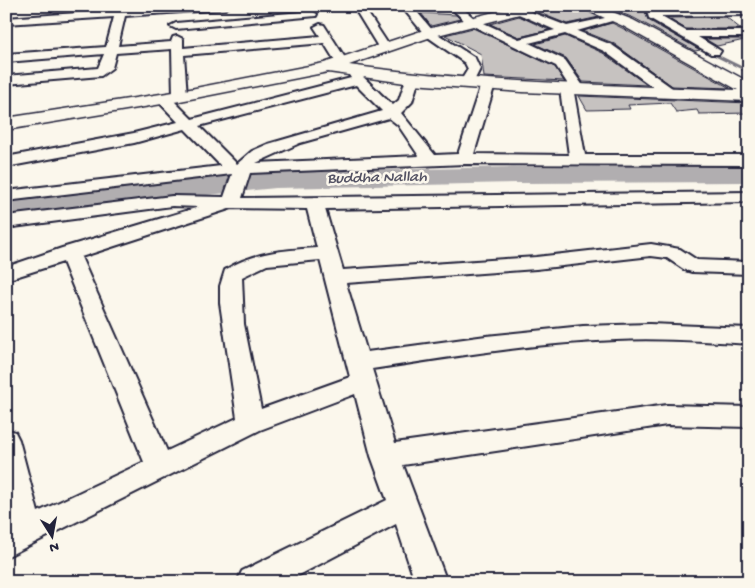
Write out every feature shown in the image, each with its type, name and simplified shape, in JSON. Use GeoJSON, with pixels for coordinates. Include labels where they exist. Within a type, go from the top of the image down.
{"type":"FeatureCollection","features":[{"type":"Feature","properties":{"kind":"street"},"geometry":{"type":"LineString","coordinates":[[50,18],[58,6]]}},
{"type":"Feature","properties":{"kind":"street"},"geometry":{"type":"LineString","coordinates":[[50,18],[80,6]]}},
{"type":"Feature","properties":{"kind":"street"},"geometry":{"type":"LineString","coordinates":[[6,21],[225,6]]}},
{"type":"Feature","properties":{"kind":"street"},"geometry":{"type":"LineString","coordinates":[[358,6],[384,47]]}},
{"type":"Feature","properties":{"kind":"street"},"geometry":{"type":"LineString","coordinates":[[406,6],[429,33],[471,61],[474,69],[467,82]]}},
{"type":"Feature","properties":{"kind":"street"},"geometry":{"type":"LineString","coordinates":[[454,6],[471,21],[566,67],[573,90],[578,158]]}},
{"type":"Feature","properties":{"kind":"street"},"geometry":{"type":"LineString","coordinates":[[6,162],[134,138],[189,125],[345,70],[384,47],[509,9],[534,6]]}},
{"type":"Feature","properties":{"kind":"street"},"geometry":{"type":"LineString","coordinates":[[584,6],[615,17],[749,89]]}},
{"type":"Feature","properties":{"kind":"street"},"geometry":{"type":"LineString","coordinates":[[509,9],[566,30],[617,53],[670,93]]}},
{"type":"Feature","properties":{"kind":"street"},"geometry":{"type":"LineString","coordinates":[[653,9],[661,22],[685,34],[710,52],[688,56]]}},
{"type":"Feature","properties":{"kind":"street"},"geometry":{"type":"LineString","coordinates":[[653,9],[725,9],[749,12]]}},
{"type":"Feature","properties":{"kind":"street"},"geometry":{"type":"LineString","coordinates":[[176,10],[178,49],[172,97],[189,125],[240,170]]}},
{"type":"Feature","properties":{"kind":"street"},"geometry":{"type":"LineString","coordinates":[[176,26],[310,10],[345,70],[394,112],[431,161]]}},
{"type":"Feature","properties":{"kind":"street"},"geometry":{"type":"LineString","coordinates":[[120,14],[109,50],[106,68],[98,73],[6,80],[12,58],[109,50],[178,49],[327,39]]}},
{"type":"Feature","properties":{"kind":"street"},"geometry":{"type":"LineString","coordinates":[[517,43],[615,17]]}},
{"type":"Feature","properties":{"kind":"street"},"geometry":{"type":"LineString","coordinates":[[661,22],[686,22],[694,18],[749,20]]}},
{"type":"Feature","properties":{"kind":"street"},"geometry":{"type":"LineString","coordinates":[[685,34],[749,34]]}},
{"type":"Feature","properties":{"kind":"street"},"geometry":{"type":"LineString","coordinates":[[6,124],[345,70],[412,79],[573,90],[749,96]]}},
{"type":"Feature","properties":{"kind":"street"},"geometry":{"type":"LineString","coordinates":[[233,198],[240,170],[246,162],[262,152],[394,112],[405,102],[412,79]]}},
{"type":"Feature","properties":{"kind":"street"},"geometry":{"type":"LineString","coordinates":[[464,159],[488,84]]}},
{"type":"Feature","properties":{"kind":"street"},"geometry":{"type":"LineString","coordinates":[[6,196],[240,170],[464,159],[749,160]]}},
{"type":"Feature","properties":{"kind":"street"},"geometry":{"type":"LineString","coordinates":[[6,222],[142,204],[233,198],[314,203],[749,197]]}},
{"type":"Feature","properties":{"kind":"street"},"geometry":{"type":"LineString","coordinates":[[6,274],[233,198]]}},
{"type":"Feature","properties":{"kind":"street"},"geometry":{"type":"LineString","coordinates":[[314,203],[385,456],[403,506],[423,552],[432,582]]}},
{"type":"Feature","properties":{"kind":"street"},"geometry":{"type":"LineString","coordinates":[[335,277],[536,264],[651,250],[667,251],[692,266],[749,268]]}},
{"type":"Feature","properties":{"kind":"street"},"geometry":{"type":"LineString","coordinates":[[69,252],[160,467]]}},
{"type":"Feature","properties":{"kind":"street"},"geometry":{"type":"LineString","coordinates":[[251,423],[232,307],[230,284],[232,274],[247,265],[328,253]]}},
{"type":"Feature","properties":{"kind":"street"},"geometry":{"type":"LineString","coordinates":[[6,440],[17,538],[361,371],[538,338],[615,332],[668,331],[749,336]]}},
{"type":"Feature","properties":{"kind":"street"},"geometry":{"type":"LineString","coordinates":[[385,456],[667,415],[749,417]]}},
{"type":"Feature","properties":{"kind":"street"},"geometry":{"type":"LineString","coordinates":[[253,582],[403,506]]}},
{"type":"Feature","properties":{"kind":"building"},"geometry":{"type":"Polygon","coordinates":[[[559,6],[576,6],[599,17],[567,24],[537,12],[559,6]]]}},
{"type":"Feature","properties":{"kind":"building"},"geometry":{"type":"Polygon","coordinates":[[[603,6],[648,8],[645,12],[648,20],[700,50],[695,51],[634,18],[603,6]]]}},
{"type":"Feature","properties":{"kind":"building"},"geometry":{"type":"Polygon","coordinates":[[[421,13],[456,15],[460,19],[431,26],[421,13]]]}},
{"type":"Feature","properties":{"kind":"building"},"geometry":{"type":"Polygon","coordinates":[[[519,16],[549,30],[519,37],[490,24],[519,16]]]}},
{"type":"Feature","properties":{"kind":"building"},"geometry":{"type":"Polygon","coordinates":[[[726,17],[741,29],[686,29],[667,18],[726,17]]]}},
{"type":"Feature","properties":{"kind":"building"},"geometry":{"type":"Polygon","coordinates":[[[612,23],[730,88],[672,86],[613,43],[583,31],[612,23]]]}},
{"type":"Feature","properties":{"kind":"building"},"geometry":{"type":"Polygon","coordinates":[[[473,28],[555,67],[564,81],[484,77],[481,54],[445,35],[473,28]]]}},
{"type":"Feature","properties":{"kind":"building"},"geometry":{"type":"Polygon","coordinates":[[[565,36],[603,53],[647,85],[583,82],[566,58],[535,44],[565,36]]]}},
{"type":"Feature","properties":{"kind":"building"},"geometry":{"type":"Polygon","coordinates":[[[705,39],[749,39],[717,46],[705,39]]]}},
{"type":"Feature","properties":{"kind":"building"},"geometry":{"type":"Polygon","coordinates":[[[579,96],[749,103],[749,113],[699,114],[697,110],[676,112],[670,103],[628,105],[630,109],[587,110],[579,96]]]}},
{"type":"Feature","properties":{"kind":"waterway"},"geometry":{"type":"LineString","coordinates":[[666,31],[746,70]]}},
{"type":"Feature","properties":{"kind":"waterway"},"geometry":{"type":"LineString","coordinates":[[743,69],[749,72]]}},
{"type":"Feature","properties":{"kind":"waterway","name":"Buddha Nallah"},"geometry":{"type":"LineString","coordinates":[[6,206],[276,180],[518,175],[749,174]]}}]}
